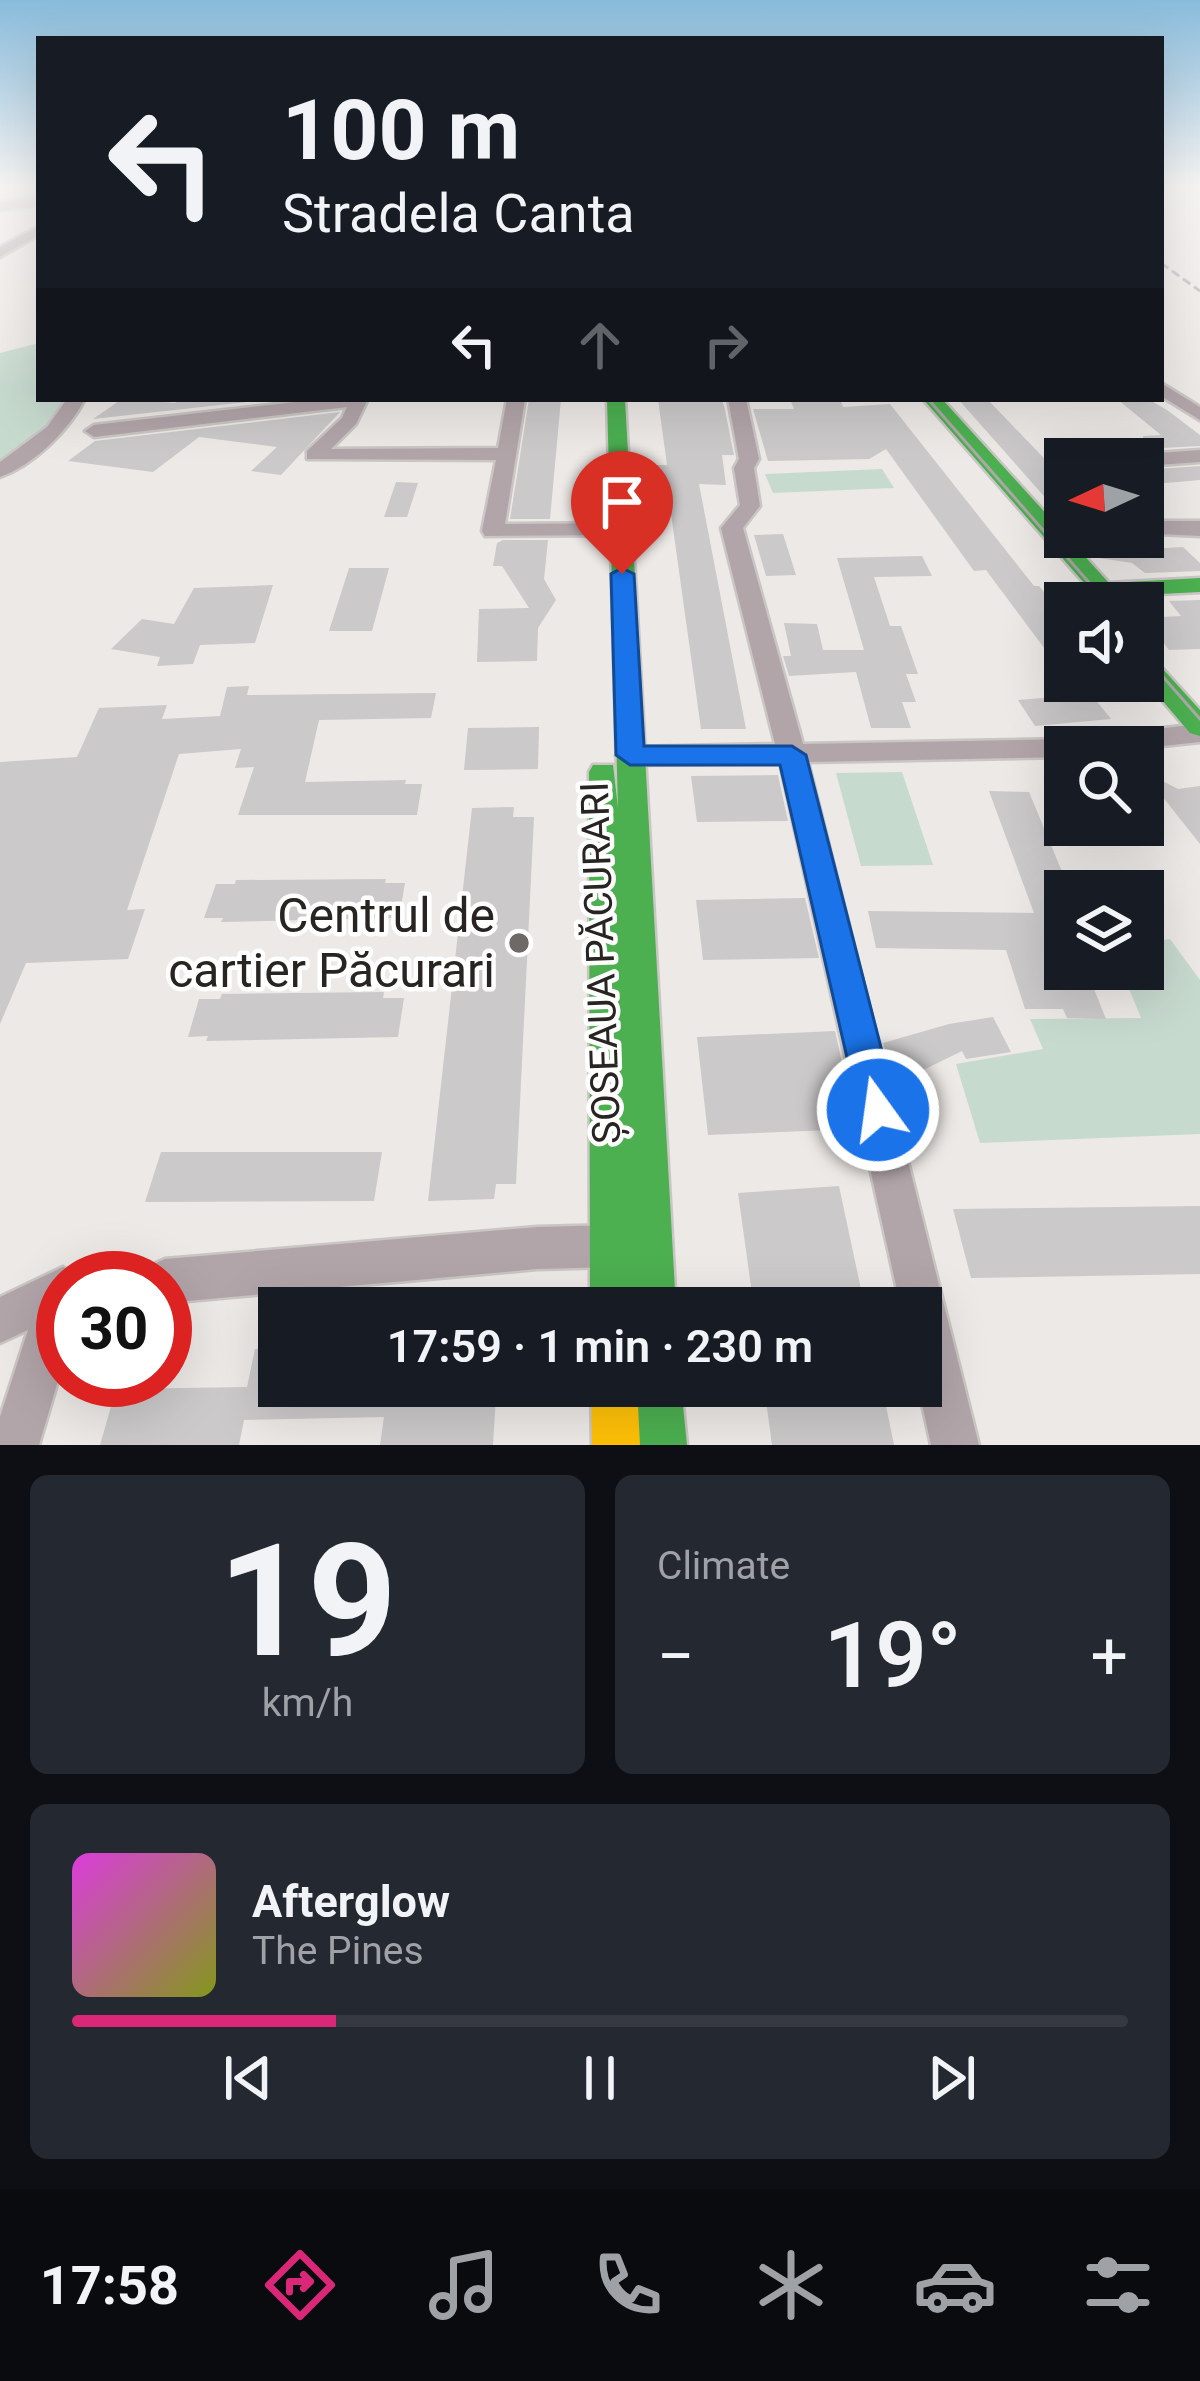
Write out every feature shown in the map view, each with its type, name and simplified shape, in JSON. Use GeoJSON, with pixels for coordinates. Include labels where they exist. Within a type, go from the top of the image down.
{"type":"FeatureCollection","features":[{"type":"Feature","properties":{"kind":"main road","name":"ȘOSEAUA PĂCURARI"},"geometry":{"type":"LineString","coordinates":[[599,402],[630,755],[631,1246],[618,1287]]}},
{"type":"Feature","properties":{"kind":"main road","name":"ȘOSEAUA PĂCURARI"},"geometry":{"type":"LineString","coordinates":[[616,402],[611,530],[631,1246],[646,1287]]}},
{"type":"Feature","properties":{"kind":"main road"},"geometry":{"type":"LineString","coordinates":[[918,402],[1083,582]]}},
{"type":"Feature","properties":{"kind":"main road"},"geometry":{"type":"LineString","coordinates":[[934,402],[1084,582]]}},
{"type":"Feature","properties":{"kind":"main road"},"geometry":{"type":"LineString","coordinates":[[1164,589],[1200,585]]}},
{"type":"Feature","properties":{"kind":"main road"},"geometry":{"type":"LineString","coordinates":[[1164,658],[1200,698]]}},
{"type":"Feature","properties":{"kind":"main road"},"geometry":{"type":"LineString","coordinates":[[1164,687],[1200,730]]}},
{"type":"Feature","properties":{"kind":"main road"},"geometry":{"type":"LineString","coordinates":[[615,1407],[616,1445]]}},
{"type":"Feature","properties":{"kind":"main road"},"geometry":{"type":"LineString","coordinates":[[660,1407],[663,1445]]}},
{"type":"Feature","properties":{"kind":"street"},"geometry":{"type":"LineString","coordinates":[[1164,390],[1200,416]]}},
{"type":"Feature","properties":{"kind":"street"},"geometry":{"type":"LineString","coordinates":[[0,470],[47,437],[68,417],[75,402]]}},
{"type":"Feature","properties":{"kind":"street"},"geometry":{"type":"LineString","coordinates":[[204,418],[223,402]]}},
{"type":"Feature","properties":{"kind":"street"},"geometry":{"type":"LineString","coordinates":[[94,431],[334,402]]}},
{"type":"Feature","properties":{"kind":"street"},"geometry":{"type":"LineString","coordinates":[[357,402],[350,420],[314,454],[505,454]]}},
{"type":"Feature","properties":{"kind":"street"},"geometry":{"type":"LineString","coordinates":[[515,402],[494,531],[611,530]]}},
{"type":"Feature","properties":{"kind":"street"},"geometry":{"type":"LineString","coordinates":[[738,402],[749,459],[744,468],[750,506],[732,528],[792,755],[955,1445]]}},
{"type":"Feature","properties":{"kind":"street"},"geometry":{"type":"LineString","coordinates":[[1164,459],[1200,456]]}},
{"type":"Feature","properties":{"kind":"street"},"geometry":{"type":"LineString","coordinates":[[1164,528],[1196,526],[1200,530]]}},
{"type":"Feature","properties":{"kind":"street"},"geometry":{"type":"LineString","coordinates":[[1164,735],[1200,730]]}},
{"type":"Feature","properties":{"kind":"street"},"geometry":{"type":"LineString","coordinates":[[630,755],[1044,748]]}},
{"type":"Feature","properties":{"kind":"street"},"geometry":{"type":"LineString","coordinates":[[192,1279],[537,1248],[631,1246]]}},
{"type":"Feature","properties":{"kind":"street"},"geometry":{"type":"LineString","coordinates":[[0,1321],[36,1303]]}},
{"type":"Feature","properties":{"kind":"street"},"geometry":{"type":"LineString","coordinates":[[15,1445],[36,1377]]}},
{"type":"Feature","properties":{"kind":"green space"},"geometry":{"type":"Polygon","coordinates":[[[36,344],[36,402],[70,402],[64,415],[0,464],[0,353],[36,344]]]}},
{"type":"Feature","properties":{"kind":"green space"},"geometry":{"type":"Polygon","coordinates":[[[882,469],[894,488],[773,493],[765,474],[882,469]]]}},
{"type":"Feature","properties":{"kind":"green space"},"geometry":{"type":"Polygon","coordinates":[[[902,772],[933,865],[861,866],[836,773],[902,772]]]}},
{"type":"Feature","properties":{"kind":"green space"},"geometry":{"type":"Polygon","coordinates":[[[1170,939],[1200,980],[1200,1134],[980,1143],[956,1064],[1043,1049],[1030,1019],[1141,1018],[1130,990],[1164,990],[1164,940],[1170,939]]]}},
{"type":"Feature","properties":{"kind":"building"},"geometry":{"type":"Polygon","coordinates":[[[118,402],[247,402],[93,419],[118,402]]]}},
{"type":"Feature","properties":{"kind":"building"},"geometry":{"type":"Polygon","coordinates":[[[529,402],[561,402],[550,519],[510,519],[529,402]]]}},
{"type":"Feature","properties":{"kind":"building"},"geometry":{"type":"Polygon","coordinates":[[[658,402],[723,402],[734,455],[722,455],[726,485],[699,484],[746,729],[701,729],[667,485],[656,485],[655,465],[667,465],[658,402]]]}},
{"type":"Feature","properties":{"kind":"building"},"geometry":{"type":"Polygon","coordinates":[[[791,402],[841,402],[843,407],[890,404],[1034,586],[1044,592],[1044,648],[986,570],[974,571],[886,449],[869,459],[768,461],[753,409],[794,409],[791,402]]]}},
{"type":"Feature","properties":{"kind":"building"},"geometry":{"type":"Polygon","coordinates":[[[961,402],[990,402],[1044,458],[1044,496],[961,402]]]}},
{"type":"Feature","properties":{"kind":"building"},"geometry":{"type":"Polygon","coordinates":[[[1121,402],[1153,402],[1200,435],[1200,446],[1164,448],[1164,438],[1143,436],[1161,435],[1121,402]]]}},
{"type":"Feature","properties":{"kind":"building"},"geometry":{"type":"Polygon","coordinates":[[[340,412],[281,475],[251,471],[277,447],[199,437],[153,472],[68,461],[95,441],[340,412]]]}},
{"type":"Feature","properties":{"kind":"building"},"geometry":{"type":"Polygon","coordinates":[[[1200,466],[1200,480],[1164,483],[1164,469],[1200,466]]]}},
{"type":"Feature","properties":{"kind":"building"},"geometry":{"type":"Polygon","coordinates":[[[396,482],[418,483],[407,517],[384,517],[396,482]]]}},
{"type":"Feature","properties":{"kind":"building"},"geometry":{"type":"Polygon","coordinates":[[[783,534],[796,575],[766,576],[754,535],[783,534]]]}},
{"type":"Feature","properties":{"kind":"building"},"geometry":{"type":"Polygon","coordinates":[[[548,540],[544,579],[556,600],[538,628],[537,661],[477,662],[479,609],[529,608],[502,566],[493,566],[497,543],[548,540]]]}},
{"type":"Feature","properties":{"kind":"building"},"geometry":{"type":"Polygon","coordinates":[[[1183,547],[1200,563],[1200,571],[1145,573],[1132,563],[1099,558],[1164,558],[1164,548],[1183,547]]]}},
{"type":"Feature","properties":{"kind":"building"},"geometry":{"type":"Polygon","coordinates":[[[922,556],[932,576],[874,577],[890,626],[901,626],[918,674],[906,674],[916,702],[902,702],[911,728],[871,728],[856,672],[789,676],[783,656],[791,656],[784,623],[817,624],[823,650],[864,650],[837,558],[922,556]]]}},
{"type":"Feature","properties":{"kind":"building"},"geometry":{"type":"Polygon","coordinates":[[[349,568],[389,568],[372,631],[329,631],[349,568]]]}},
{"type":"Feature","properties":{"kind":"building"},"geometry":{"type":"Polygon","coordinates":[[[273,585],[255,643],[200,645],[193,664],[157,666],[160,657],[111,649],[142,619],[174,624],[194,588],[273,585]]]}},
{"type":"Feature","properties":{"kind":"building"},"geometry":{"type":"Polygon","coordinates":[[[1200,600],[1200,649],[1169,650],[1164,644],[1164,617],[1181,616],[1169,601],[1200,600]]]}},
{"type":"Feature","properties":{"kind":"building"},"geometry":{"type":"Polygon","coordinates":[[[249,686],[247,695],[436,693],[431,718],[319,720],[305,782],[406,780],[405,784],[422,784],[417,815],[238,815],[254,767],[235,768],[241,749],[179,754],[127,910],[145,909],[128,959],[26,963],[0,1024],[0,762],[77,757],[99,708],[167,705],[162,719],[220,716],[227,687],[249,686]]]}},
{"type":"Feature","properties":{"kind":"building"},"geometry":{"type":"Polygon","coordinates":[[[1018,700],[1097,702],[1111,719],[1035,726],[1018,700]]]}},
{"type":"Feature","properties":{"kind":"building"},"geometry":{"type":"Polygon","coordinates":[[[539,727],[538,769],[464,770],[468,728],[539,727]]]}},
{"type":"Feature","properties":{"kind":"building"},"geometry":{"type":"Polygon","coordinates":[[[778,775],[788,821],[697,822],[691,776],[778,775]]]}},
{"type":"Feature","properties":{"kind":"building"},"geometry":{"type":"Polygon","coordinates":[[[1164,782],[1178,789],[1200,786],[1200,844],[1164,799],[1164,782]]]}},
{"type":"Feature","properties":{"kind":"building"},"geometry":{"type":"Polygon","coordinates":[[[989,791],[1029,792],[1044,828],[1044,846],[1051,846],[1061,870],[1044,870],[1044,990],[1094,990],[1106,1019],[1067,1018],[1063,1009],[1025,1009],[1006,950],[876,948],[868,911],[1034,913],[989,791]]]}},
{"type":"Feature","properties":{"kind":"building"},"geometry":{"type":"Polygon","coordinates":[[[514,807],[513,817],[534,817],[516,1184],[496,1184],[494,1199],[428,1201],[472,808],[514,807]]]}},
{"type":"Feature","properties":{"kind":"building"},"geometry":{"type":"Polygon","coordinates":[[[386,879],[385,883],[405,883],[399,918],[221,922],[223,918],[204,918],[216,884],[386,879]]]}},
{"type":"Feature","properties":{"kind":"building"},"geometry":{"type":"Polygon","coordinates":[[[805,898],[819,958],[703,960],[696,900],[805,898]]]}},
{"type":"Feature","properties":{"kind":"building"},"geometry":{"type":"Polygon","coordinates":[[[384,992],[383,998],[404,998],[398,1037],[206,1041],[208,1036],[188,1037],[199,999],[220,999],[222,994],[384,992]]]}},
{"type":"Feature","properties":{"kind":"building"},"geometry":{"type":"Polygon","coordinates":[[[993,1017],[1011,1052],[966,1059],[962,1051],[895,1084],[883,1043],[993,1017]]]}},
{"type":"Feature","properties":{"kind":"building"},"geometry":{"type":"Polygon","coordinates":[[[835,1031],[857,1129],[708,1135],[697,1037],[835,1031]]]}},
{"type":"Feature","properties":{"kind":"building"},"geometry":{"type":"Polygon","coordinates":[[[161,1152],[382,1152],[374,1201],[145,1202],[161,1152]]]}},
{"type":"Feature","properties":{"kind":"building"},"geometry":{"type":"Polygon","coordinates":[[[839,1186],[861,1287],[751,1287],[738,1193],[839,1186]]]}},
{"type":"Feature","properties":{"kind":"building"},"geometry":{"type":"Polygon","coordinates":[[[1200,1206],[1200,1274],[971,1278],[953,1209],[1200,1206]]]}},
{"type":"Feature","properties":{"kind":"building"},"geometry":{"type":"Polygon","coordinates":[[[258,1349],[258,1407],[495,1407],[493,1445],[380,1445],[384,1417],[244,1420],[239,1445],[100,1445],[111,1407],[192,1407],[192,1388],[247,1387],[258,1349]]]}},
{"type":"Feature","properties":{"kind":"building"},"geometry":{"type":"Polygon","coordinates":[[[767,1407],[886,1407],[894,1445],[772,1445],[767,1407]]]}},
{"type":"Feature","properties":{"kind":"tram line"},"geometry":{"type":"LineString","coordinates":[[931,402],[1089,582]]}},
{"type":"Feature","properties":{"kind":"tram line"},"geometry":{"type":"LineString","coordinates":[[1164,678],[1200,719]]}},
{"type":"Feature","properties":{"kind":"railway"},"geometry":{"type":"LineString","coordinates":[[1164,265],[1200,291]]}},
{"type":"Feature","properties":{"kind":"traffic: fast"},"geometry":{"type":"LineString","coordinates":[[616,402],[653,1287]]}},
{"type":"Feature","properties":{"kind":"traffic: fast"},"geometry":{"type":"LineString","coordinates":[[935,402],[1096,582]]}},
{"type":"Feature","properties":{"kind":"traffic: fast"},"geometry":{"type":"LineString","coordinates":[[1164,587],[1200,585]]}},
{"type":"Feature","properties":{"kind":"traffic: fast"},"geometry":{"type":"LineString","coordinates":[[1164,686],[1200,727]]}},
{"type":"Feature","properties":{"kind":"traffic: fast"},"geometry":{"type":"LineString","coordinates":[[603,772],[612,1287]]}},
{"type":"Feature","properties":{"kind":"traffic: fast"},"geometry":{"type":"LineString","coordinates":[[660,1407],[663,1445]]}},
{"type":"Feature","properties":{"kind":"traffic: slow"},"geometry":{"type":"LineString","coordinates":[[615,1407],[616,1445]]}},
{"type":"Feature","properties":{"kind":"place","name":"Centrul de cartier Păcurari"},"geometry":{"type":"Point","coordinates":[519,943]}},
{"type":"Feature","properties":{"kind":"route"},"geometry":{"type":"LineString","coordinates":[[622,574],[630,755],[792,755],[878,1110]]}}]}
